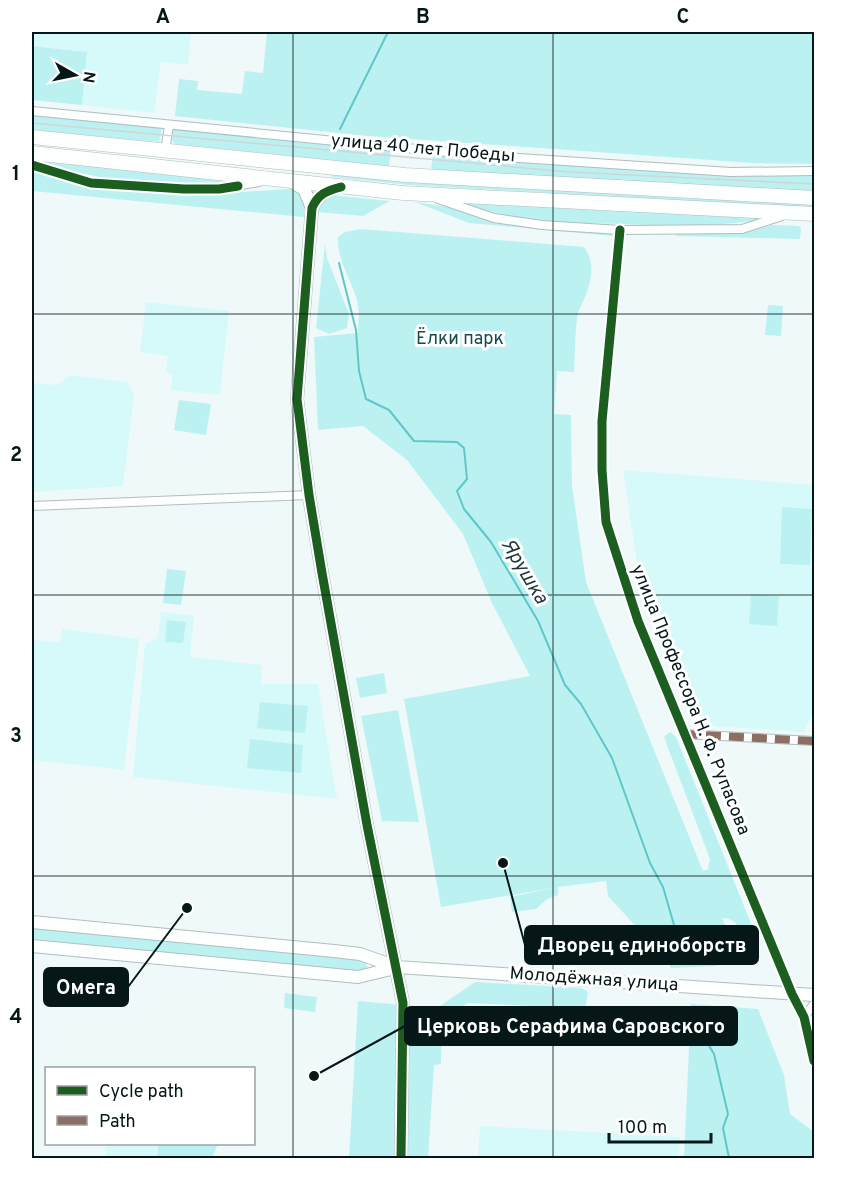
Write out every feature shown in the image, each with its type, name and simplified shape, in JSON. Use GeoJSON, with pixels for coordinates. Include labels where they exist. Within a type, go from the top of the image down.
{"type":"FeatureCollection","features":[{"type":"Feature","properties":{"kind":"main road","name":"улица 40 лет Победы"},"geometry":{"type":"LineString","coordinates":[[32,137],[405,175],[814,198]]}},
{"type":"Feature","properties":{"kind":"main road"},"geometry":{"type":"LineString","coordinates":[[163,167],[165,151]]}},
{"type":"Feature","properties":{"kind":"main road"},"geometry":{"type":"LineString","coordinates":[[32,153],[426,195],[814,214]]}},
{"type":"Feature","properties":{"kind":"main road"},"geometry":{"type":"LineString","coordinates":[[322,184],[324,166]]}},
{"type":"Feature","properties":{"kind":"main road"},"geometry":{"type":"LineString","coordinates":[[290,181],[304,189],[312,208]]}},
{"type":"Feature","properties":{"kind":"main road"},"geometry":{"type":"LineString","coordinates":[[341,187],[325,191],[316,198],[312,208],[297,399],[309,495],[365,815],[403,1003],[401,1158]]}},
{"type":"Feature","properties":{"kind":"main road","name":"Молодёжная улица"},"geometry":{"type":"LineString","coordinates":[[32,922],[360,954],[397,967],[814,995]]}},
{"type":"Feature","properties":{"kind":"main road","name":"Молодёжная улица"},"geometry":{"type":"LineString","coordinates":[[32,946],[358,977],[397,967]]}},
{"type":"Feature","properties":{"kind":"street","name":"улица 40 лет Победы"},"geometry":{"type":"LineString","coordinates":[[32,111],[488,156],[731,172],[814,171]]}},
{"type":"Feature","properties":{"kind":"street"},"geometry":{"type":"LineString","coordinates":[[165,151],[169,125]]}},
{"type":"Feature","properties":{"kind":"street"},"geometry":{"type":"LineString","coordinates":[[32,165],[91,183],[184,189],[219,189],[274,179]]}},
{"type":"Feature","properties":{"kind":"street"},"geometry":{"type":"LineString","coordinates":[[426,195],[494,218],[542,225],[620,230],[742,229],[790,213]]}},
{"type":"Feature","properties":{"kind":"street","name":"улица Профессора Н. Ф. Рупасова"},"geometry":{"type":"LineString","coordinates":[[620,230],[602,421],[602,470],[606,522],[638,621],[683,734],[792,994],[804,1017],[814,1061]]}},
{"type":"Feature","properties":{"kind":"street"},"geometry":{"type":"LineString","coordinates":[[32,506],[309,495]]}},
{"type":"Feature","properties":{"kind":"street"},"geometry":{"type":"LineString","coordinates":[[683,734],[814,741]]}},
{"type":"Feature","properties":{"kind":"street"},"geometry":{"type":"LineString","coordinates":[[804,1017],[814,1004]]}},
{"type":"Feature","properties":{"kind":"shaded area"},"geometry":{"type":"Polygon","coordinates":[[[32,32],[191,32],[188,65],[161,62],[154,113],[82,105],[87,52],[32,46],[32,32]]]}},
{"type":"Feature","properties":{"kind":"shaded area"},"geometry":{"type":"Polygon","coordinates":[[[146,302],[229,311],[220,395],[171,390],[172,375],[166,371],[168,356],[140,352],[146,302]]]}},
{"type":"Feature","properties":{"kind":"shaded area"},"geometry":{"type":"Polygon","coordinates":[[[70,375],[127,382],[131,388],[134,395],[123,486],[32,492],[32,383],[58,385],[70,375]]]}},
{"type":"Feature","properties":{"kind":"shaded area"},"geometry":{"type":"Polygon","coordinates":[[[623,470],[814,485],[814,711],[804,732],[712,726],[698,718],[637,562],[623,470]]]}},
{"type":"Feature","properties":{"kind":"shaded area"},"geometry":{"type":"Polygon","coordinates":[[[161,612],[194,616],[190,657],[262,665],[261,684],[318,684],[337,799],[133,777],[145,644],[158,638],[161,612]]]}},
{"type":"Feature","properties":{"kind":"shaded area"},"geometry":{"type":"Polygon","coordinates":[[[62,629],[139,639],[124,770],[32,760],[32,640],[60,642],[62,629]]]}},
{"type":"Feature","properties":{"kind":"shaded area"},"geometry":{"type":"Polygon","coordinates":[[[480,1126],[680,1137],[679,1158],[478,1158],[480,1126]]]}},
{"type":"Feature","properties":{"kind":"shaded area"},"geometry":{"type":"Polygon","coordinates":[[[106,1145],[158,1145],[157,1158],[105,1158],[106,1145]]]}},
{"type":"Feature","properties":{"kind":"green space"},"geometry":{"type":"Polygon","coordinates":[[[267,32],[814,32],[814,164],[753,163],[368,136],[175,116],[179,79],[198,81],[197,90],[242,94],[245,71],[263,73],[267,32]]]}},
{"type":"Feature","properties":{"kind":"green space"},"geometry":{"type":"Polygon","coordinates":[[[32,46],[87,52],[82,105],[32,100],[32,46]]]}},
{"type":"Feature","properties":{"kind":"green space"},"geometry":{"type":"Polygon","coordinates":[[[32,113],[162,129],[159,142],[32,130],[32,113]]]}},
{"type":"Feature","properties":{"kind":"green space"},"geometry":{"type":"Polygon","coordinates":[[[174,128],[391,151],[389,166],[175,144],[172,140],[174,128]]]}},
{"type":"Feature","properties":{"kind":"green space"},"geometry":{"type":"Polygon","coordinates":[[[433,154],[525,161],[814,171],[814,191],[431,170],[433,154]]]}},
{"type":"Feature","properties":{"kind":"green space"},"geometry":{"type":"Polygon","coordinates":[[[47,159],[174,175],[244,180],[194,185],[144,183],[70,171],[46,165],[47,159]]]}},
{"type":"Feature","properties":{"kind":"green space"},"geometry":{"type":"Polygon","coordinates":[[[32,169],[93,187],[182,196],[288,189],[299,191],[305,198],[304,217],[32,191],[32,169]]]}},
{"type":"Feature","properties":{"kind":"green space"},"geometry":{"type":"Polygon","coordinates":[[[333,172],[408,181],[814,203],[814,208],[409,185],[332,177],[330,174],[333,172]]]}},
{"type":"Feature","properties":{"kind":"green space"},"geometry":{"type":"Polygon","coordinates":[[[330,195],[390,201],[363,216],[317,212],[318,204],[330,195]]]}},
{"type":"Feature","properties":{"kind":"green space"},"geometry":{"type":"Polygon","coordinates":[[[415,202],[610,232],[613,236],[469,223],[415,202]]]}},
{"type":"Feature","properties":{"kind":"green space"},"geometry":{"type":"Polygon","coordinates":[[[459,202],[766,218],[692,226],[577,222],[518,217],[459,202]]]}},
{"type":"Feature","properties":{"kind":"green space"},"geometry":{"type":"Polygon","coordinates":[[[772,225],[799,226],[800,239],[676,236],[677,233],[740,233],[772,225]]]}},
{"type":"Feature","properties":{"kind":"green space","name":"Ёлки парк"},"geometry":{"type":"Polygon","coordinates":[[[361,229],[584,247],[588,254],[591,271],[586,295],[578,315],[574,372],[557,371],[554,414],[571,415],[572,486],[586,582],[703,871],[708,869],[710,859],[664,737],[670,732],[676,737],[754,931],[754,942],[748,944],[736,923],[722,918],[726,927],[705,936],[717,966],[671,968],[660,947],[641,932],[608,896],[606,881],[558,887],[558,895],[547,899],[536,909],[512,912],[510,897],[553,888],[441,907],[404,699],[530,676],[492,603],[463,534],[407,460],[363,426],[318,430],[314,337],[358,333],[358,304],[342,262],[338,237],[345,232],[361,229]]]}},
{"type":"Feature","properties":{"kind":"green space"},"geometry":{"type":"Polygon","coordinates":[[[325,244],[327,258],[349,314],[347,328],[329,334],[316,328],[325,244]]]}},
{"type":"Feature","properties":{"kind":"green space"},"geometry":{"type":"Polygon","coordinates":[[[768,305],[783,306],[781,336],[765,335],[768,305]]]}},
{"type":"Feature","properties":{"kind":"green space"},"geometry":{"type":"Polygon","coordinates":[[[179,400],[211,404],[206,435],[174,430],[179,400]]]}},
{"type":"Feature","properties":{"kind":"green space"},"geometry":{"type":"Polygon","coordinates":[[[782,507],[812,509],[810,565],[780,564],[782,507]]]}},
{"type":"Feature","properties":{"kind":"green space"},"geometry":{"type":"Polygon","coordinates":[[[167,569],[186,571],[181,605],[163,603],[167,569]]]}},
{"type":"Feature","properties":{"kind":"green space"},"geometry":{"type":"Polygon","coordinates":[[[751,594],[779,596],[777,626],[749,624],[751,594]]]}},
{"type":"Feature","properties":{"kind":"green space"},"geometry":{"type":"Polygon","coordinates":[[[167,620],[186,622],[183,643],[165,642],[167,620]]]}},
{"type":"Feature","properties":{"kind":"green space"},"geometry":{"type":"Polygon","coordinates":[[[384,673],[387,693],[360,698],[356,678],[384,673]]]}},
{"type":"Feature","properties":{"kind":"green space"},"geometry":{"type":"Polygon","coordinates":[[[260,702],[308,706],[305,733],[257,728],[260,702]]]}},
{"type":"Feature","properties":{"kind":"green space"},"geometry":{"type":"Polygon","coordinates":[[[398,710],[419,822],[382,821],[361,716],[398,710]]]}},
{"type":"Feature","properties":{"kind":"green space"},"geometry":{"type":"Polygon","coordinates":[[[250,739],[303,745],[301,773],[247,768],[250,739]]]}},
{"type":"Feature","properties":{"kind":"green space"},"geometry":{"type":"Polygon","coordinates":[[[32,928],[365,960],[367,967],[364,972],[32,939],[32,928]]]}},
{"type":"Feature","properties":{"kind":"green space"},"geometry":{"type":"Polygon","coordinates":[[[475,982],[582,988],[588,992],[586,1005],[581,1008],[468,1003],[459,1009],[447,1021],[442,1036],[441,1064],[434,1065],[428,1158],[349,1158],[358,1001],[437,1008],[475,982]]]}},
{"type":"Feature","properties":{"kind":"green space"},"geometry":{"type":"Polygon","coordinates":[[[285,993],[317,997],[315,1012],[284,1008],[285,993]]]}},
{"type":"Feature","properties":{"kind":"green space"},"geometry":{"type":"Polygon","coordinates":[[[691,1004],[758,1009],[784,1075],[790,1114],[814,1132],[814,1158],[684,1158],[691,1004]]]}},
{"type":"Feature","properties":{"kind":"green space"},"geometry":{"type":"Polygon","coordinates":[[[158,1145],[218,1145],[212,1158],[157,1158],[158,1145]]]}},
{"type":"Feature","properties":{"kind":"waterway"},"geometry":{"type":"LineString","coordinates":[[340,129],[388,32]]}},
{"type":"Feature","properties":{"kind":"waterway","name":"Ярушка"},"geometry":{"type":"LineString","coordinates":[[339,263],[356,330],[359,371],[366,399],[389,410],[414,441],[457,442],[464,448],[467,479],[457,491],[464,509],[491,542],[538,621],[565,685],[581,704],[612,758],[650,863],[663,887],[674,925],[671,949]]}},
{"type":"Feature","properties":{"kind":"waterway","name":"Ярушка"},"geometry":{"type":"LineString","coordinates":[[695,1010],[693,1019],[714,1054],[728,1114],[723,1128],[729,1158]]}},
{"type":"Feature","properties":{"kind":"tram line"},"geometry":{"type":"LineString","coordinates":[[32,123],[569,172],[814,184]]}},
{"type":"Feature","properties":{"kind":"marked path"},"geometry":{"type":"LineString","coordinates":[[683,734],[814,741]]}},
{"type":"Feature","properties":{"kind":"cycle path"},"geometry":{"type":"LineString","coordinates":[[32,165],[91,183],[184,189],[219,189],[238,186]]}},
{"type":"Feature","properties":{"kind":"cycle path"},"geometry":{"type":"LineString","coordinates":[[341,187],[323,194],[312,208],[297,399],[322,573],[367,825],[403,1003],[401,1158]]}},
{"type":"Feature","properties":{"kind":"cycle path"},"geometry":{"type":"LineString","coordinates":[[620,230],[602,421],[602,470],[606,522],[638,621],[792,994],[804,1017],[814,1061]]}},
{"type":"Feature","properties":{"kind":"place","name":"Дворец единоборств"},"geometry":{"type":"Point","coordinates":[503,863]}},
{"type":"Feature","properties":{"kind":"place","name":"Омега"},"geometry":{"type":"Point","coordinates":[187,908]}},
{"type":"Feature","properties":{"kind":"place","name":"Церковь Серафима Саровского"},"geometry":{"type":"Point","coordinates":[314,1076]}}]}
